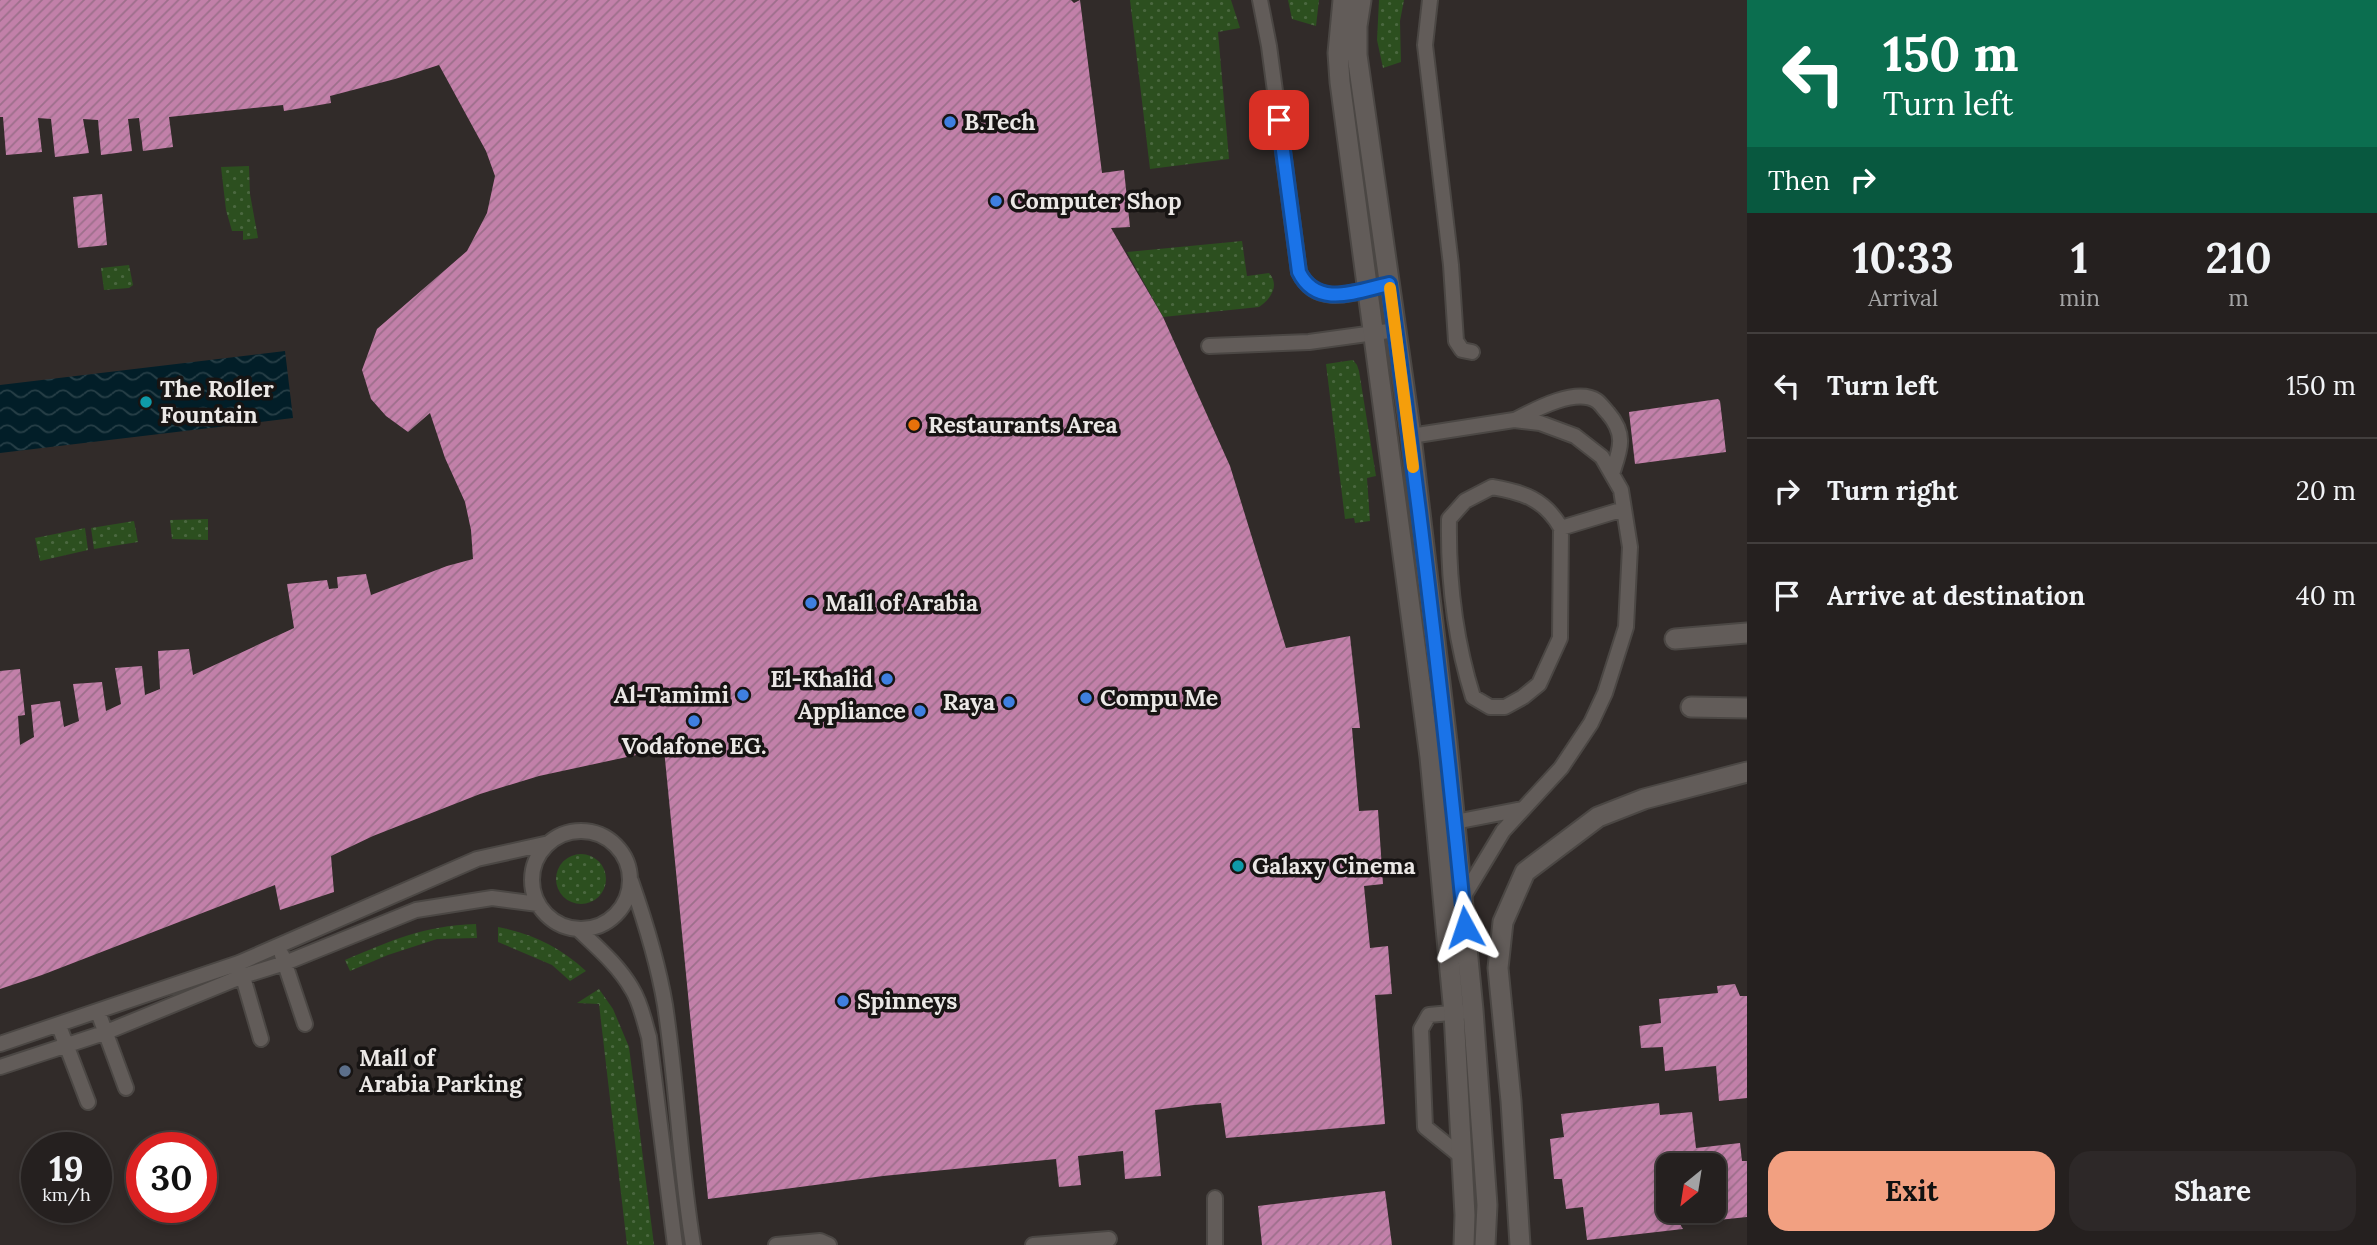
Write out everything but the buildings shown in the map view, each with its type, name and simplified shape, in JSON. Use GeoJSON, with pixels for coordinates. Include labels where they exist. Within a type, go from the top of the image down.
{"type":"FeatureCollection","features":[{"type":"Feature","properties":{"kind":"street"},"geometry":{"type":"LineString","coordinates":[[1343,0],[1338,52],[1340,82],[1464,1012],[1487,1205],[1485,1245]]}},
{"type":"Feature","properties":{"kind":"street"},"geometry":{"type":"LineString","coordinates":[[1361,0],[1357,26],[1357,55],[1411,436],[1462,899],[1464,1245]]}},
{"type":"Feature","properties":{"kind":"street"},"geometry":{"type":"LineString","coordinates":[[1675,639],[1747,633]]}},
{"type":"Feature","properties":{"kind":"street"},"geometry":{"type":"LineString","coordinates":[[1691,707],[1747,708]]}},
{"type":"Feature","properties":{"kind":"street"},"geometry":{"type":"LineString","coordinates":[[1520,1245],[1511,1101],[1497,968],[1503,922],[1525,872],[1598,817],[1644,799],[1747,772]]}},
{"type":"Feature","properties":{"kind":"lane"},"geometry":{"type":"LineString","coordinates":[[1260,0],[1269,46],[1299,272],[1305,283],[1314,291],[1325,295],[1389,284]]}},
{"type":"Feature","properties":{"kind":"lane"},"geometry":{"type":"LineString","coordinates":[[1430,0],[1426,45],[1451,265],[1456,341],[1462,350],[1472,352]]}},
{"type":"Feature","properties":{"kind":"lane"},"geometry":{"type":"LineString","coordinates":[[1209,346],[1308,342],[1396,330]]}},
{"type":"Feature","properties":{"kind":"lane"},"geometry":{"type":"LineString","coordinates":[[1411,436],[1514,420],[1569,398],[1584,396],[1598,401],[1616,423],[1621,444],[1612,474]]}},
{"type":"Feature","properties":{"kind":"lane"},"geometry":{"type":"LineString","coordinates":[[1462,899],[1503,831],[1568,757],[1591,723],[1608,683],[1626,627],[1630,547],[1621,491],[1612,474],[1602,457],[1575,436],[1540,423],[1514,420]]}},
{"type":"Feature","properties":{"kind":"lane"},"geometry":{"type":"LineString","coordinates":[[1492,487],[1520,492],[1552,512],[1561,528],[1560,638],[1539,684],[1505,707],[1490,707],[1473,697],[1461,659],[1448,567],[1449,519],[1465,501],[1492,487]]}},
{"type":"Feature","properties":{"kind":"lane"},"geometry":{"type":"LineString","coordinates":[[1561,528],[1624,509]]}},
{"type":"Feature","properties":{"kind":"lane"},"geometry":{"type":"LineString","coordinates":[[1455,822],[1522,809]]}},
{"type":"Feature","properties":{"kind":"lane"},"geometry":{"type":"LineString","coordinates":[[631,881],[628,897],[615,916],[595,928],[579,930],[563,926],[548,917],[538,904],[532,888],[538,855],[549,843],[563,834],[579,831],[595,833],[609,839],[621,851],[628,865],[665,1005],[693,1245]]}},
{"type":"Feature","properties":{"kind":"lane"},"geometry":{"type":"LineString","coordinates":[[0,1067],[104,1032],[241,969],[279,946],[477,859],[549,843]]}},
{"type":"Feature","properties":{"kind":"lane"},"geometry":{"type":"LineString","coordinates":[[0,1045],[241,969],[285,963],[416,910],[492,898],[538,904]]}},
{"type":"Feature","properties":{"kind":"lane"},"geometry":{"type":"LineString","coordinates":[[579,930],[612,963],[633,990],[642,1014],[649,1037],[675,1245]]}},
{"type":"Feature","properties":{"kind":"lane"},"geometry":{"type":"LineString","coordinates":[[279,946],[305,1024]]}},
{"type":"Feature","properties":{"kind":"lane"},"geometry":{"type":"LineString","coordinates":[[241,969],[261,1040]]}},
{"type":"Feature","properties":{"kind":"lane"},"geometry":{"type":"LineString","coordinates":[[98,1012],[126,1088]]}},
{"type":"Feature","properties":{"kind":"lane"},"geometry":{"type":"LineString","coordinates":[[1462,1157],[1425,1127],[1421,1029],[1429,1015],[1464,1012]]}},
{"type":"Feature","properties":{"kind":"lane"},"geometry":{"type":"LineString","coordinates":[[59,1026],[89,1102]]}},
{"type":"Feature","properties":{"kind":"lane"},"geometry":{"type":"LineString","coordinates":[[1215,1198],[1215,1245]]}},
{"type":"Feature","properties":{"kind":"lane"},"geometry":{"type":"LineString","coordinates":[[1033,1245],[1109,1239]]}},
{"type":"Feature","properties":{"kind":"lane"},"geometry":{"type":"LineString","coordinates":[[776,1245],[820,1241],[829,1245]]}},
{"type":"Feature","properties":{"kind":"green space"},"geometry":{"type":"Polygon","coordinates":[[[1130,0],[1231,0],[1240,28],[1218,32],[1229,159],[1150,169],[1130,0]]]}},
{"type":"Feature","properties":{"kind":"green space"},"geometry":{"type":"Polygon","coordinates":[[[1288,0],[1319,0],[1316,26],[1292,19],[1288,0]]]}},
{"type":"Feature","properties":{"kind":"green space"},"geometry":{"type":"Polygon","coordinates":[[[1379,0],[1404,0],[1400,21],[1401,62],[1383,68],[1377,40],[1379,0]]]}},
{"type":"Feature","properties":{"kind":"green space"},"geometry":{"type":"Polygon","coordinates":[[[249,166],[250,194],[258,238],[243,240],[243,231],[232,231],[226,210],[221,167],[249,166]]]}},
{"type":"Feature","properties":{"kind":"green space"},"geometry":{"type":"Polygon","coordinates":[[[1242,241],[1247,276],[1269,273],[1274,282],[1273,292],[1259,307],[1163,317],[1127,252],[1242,241]]]}},
{"type":"Feature","properties":{"kind":"green space"},"geometry":{"type":"Polygon","coordinates":[[[129,265],[133,285],[129,288],[104,290],[101,268],[129,265]]]}},
{"type":"Feature","properties":{"kind":"green space"},"geometry":{"type":"Polygon","coordinates":[[[1353,360],[1359,371],[1376,476],[1367,478],[1370,521],[1355,523],[1354,518],[1345,519],[1326,364],[1353,360]]]}},
{"type":"Feature","properties":{"kind":"green space"},"geometry":{"type":"Polygon","coordinates":[[[208,519],[208,540],[172,539],[170,520],[208,519]]]}},
{"type":"Feature","properties":{"kind":"green space"},"geometry":{"type":"Polygon","coordinates":[[[134,521],[138,542],[94,549],[91,528],[134,521]]]}},
{"type":"Feature","properties":{"kind":"green space"},"geometry":{"type":"Polygon","coordinates":[[[85,528],[88,550],[40,561],[35,538],[85,528]]]}},
{"type":"Feature","properties":{"kind":"green space"},"geometry":{"type":"Polygon","coordinates":[[[581,854],[599,861],[606,879],[599,897],[581,904],[563,897],[556,879],[563,861],[581,854]]]}},
{"type":"Feature","properties":{"kind":"green space"},"geometry":{"type":"Polygon","coordinates":[[[476,924],[477,938],[437,939],[350,971],[345,960],[423,931],[476,924]]]}},
{"type":"Feature","properties":{"kind":"green space"},"geometry":{"type":"Polygon","coordinates":[[[498,927],[523,933],[545,943],[586,971],[570,981],[552,965],[498,942],[498,927]]]}},
{"type":"Feature","properties":{"kind":"green space"},"geometry":{"type":"Polygon","coordinates":[[[599,989],[613,1009],[629,1047],[654,1245],[627,1245],[599,1004],[577,1003],[599,989]]]}},
{"type":"Feature","properties":{"kind":"water","name":"The Roller Fountain"},"geometry":{"type":"Polygon","coordinates":[[[285,351],[293,418],[0,453],[0,385],[285,351]]]}},
{"type":"Feature","properties":{"kind":"slow traffic"},"geometry":{"type":"LineString","coordinates":[[1390,288],[1413,467]]}},
{"type":"Feature","properties":{"kind":"place","name":"B.Tech"},"geometry":{"type":"Point","coordinates":[950,122]}},
{"type":"Feature","properties":{"kind":"place","name":"Computer Shop"},"geometry":{"type":"Point","coordinates":[996,201]}},
{"type":"Feature","properties":{"kind":"place","name":"The Roller Fountain"},"geometry":{"type":"Point","coordinates":[146,402]}},
{"type":"Feature","properties":{"kind":"place","name":"Restaurants Area"},"geometry":{"type":"Point","coordinates":[914,425]}},
{"type":"Feature","properties":{"kind":"place","name":"Mall of Arabia"},"geometry":{"type":"Point","coordinates":[811,603]}},
{"type":"Feature","properties":{"kind":"place","name":"El-Khalid"},"geometry":{"type":"Point","coordinates":[887,679]}},
{"type":"Feature","properties":{"kind":"place","name":"Al-Tamimi"},"geometry":{"type":"Point","coordinates":[743,695]}},
{"type":"Feature","properties":{"kind":"place","name":"Compu Me"},"geometry":{"type":"Point","coordinates":[1086,698]}},
{"type":"Feature","properties":{"kind":"place","name":"Raya"},"geometry":{"type":"Point","coordinates":[1009,702]}},
{"type":"Feature","properties":{"kind":"place","name":"Appliance"},"geometry":{"type":"Point","coordinates":[920,711]}},
{"type":"Feature","properties":{"kind":"place","name":"Vodafone EG."},"geometry":{"type":"Point","coordinates":[694,721]}},
{"type":"Feature","properties":{"kind":"place","name":"Galaxy Cinema"},"geometry":{"type":"Point","coordinates":[1238,866]}},
{"type":"Feature","properties":{"kind":"place","name":"Spinneys"},"geometry":{"type":"Point","coordinates":[843,1001]}},
{"type":"Feature","properties":{"kind":"place","name":"Mall of Arabia Parking"},"geometry":{"type":"Point","coordinates":[345,1071]}},
{"type":"Feature","properties":{"kind":"route"},"geometry":{"type":"LineString","coordinates":[[1279,120],[1299,272],[1305,283],[1314,291],[1325,295],[1338,295],[1389,284],[1411,436],[1447,742],[1465,927]]}}]}
